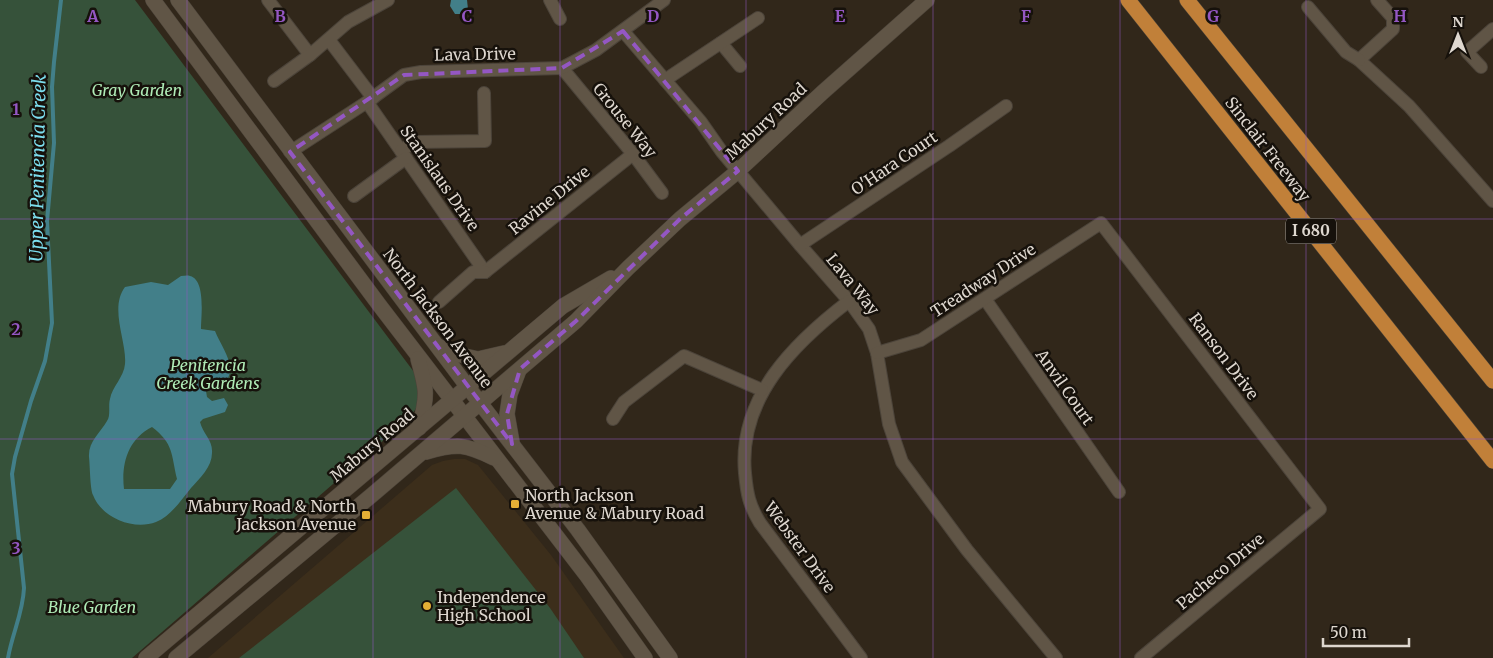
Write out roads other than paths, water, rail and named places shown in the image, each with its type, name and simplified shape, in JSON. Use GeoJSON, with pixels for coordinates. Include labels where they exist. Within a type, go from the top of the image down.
{"type":"FeatureCollection","features":[{"type":"Feature","properties":{"kind":"highway","name":"Sinclair Freeway"},"geometry":{"type":"LineString","coordinates":[[1128,0],[1493,461]]}},
{"type":"Feature","properties":{"kind":"highway","name":"Sinclair Freeway"},"geometry":{"type":"LineString","coordinates":[[1187,0],[1493,381]]}},
{"type":"Feature","properties":{"kind":"main road"},"geometry":{"type":"LineString","coordinates":[[153,0],[380,306],[587,576],[645,658]]}},
{"type":"Feature","properties":{"kind":"main road","name":"North Jackson Avenue"},"geometry":{"type":"LineString","coordinates":[[178,0],[436,346],[605,565],[670,658]]}},
{"type":"Feature","properties":{"kind":"main road","name":"Mabury Road"},"geometry":{"type":"LineString","coordinates":[[176,658],[576,321],[680,219],[738,171],[823,92],[927,0]]}},
{"type":"Feature","properties":{"kind":"main road","name":"Mabury Road"},"geometry":{"type":"LineString","coordinates":[[146,658],[564,306],[628,268]]}},
{"type":"Feature","properties":{"kind":"main road"},"geometry":{"type":"LineString","coordinates":[[436,346],[456,354],[478,359],[508,353]]}},
{"type":"Feature","properties":{"kind":"main road"},"geometry":{"type":"LineString","coordinates":[[417,353],[426,386],[426,403],[419,428]]}},
{"type":"Feature","properties":{"kind":"main road"},"geometry":{"type":"LineString","coordinates":[[512,444],[507,414],[510,394],[520,368]]}},
{"type":"Feature","properties":{"kind":"main road"},"geometry":{"type":"LineString","coordinates":[[420,454],[443,447],[460,445],[477,449],[498,460]]}},
{"type":"Feature","properties":{"kind":"street"},"geometry":{"type":"LineString","coordinates":[[268,0],[310,55]]}},
{"type":"Feature","properties":{"kind":"street"},"geometry":{"type":"LineString","coordinates":[[274,81],[329,40],[348,22],[388,0]]}},
{"type":"Feature","properties":{"kind":"street"},"geometry":{"type":"LineString","coordinates":[[550,0],[560,19]]}},
{"type":"Feature","properties":{"kind":"street"},"geometry":{"type":"LineString","coordinates":[[1359,60],[1392,29],[1393,18],[1377,0]]}},
{"type":"Feature","properties":{"kind":"street","name":"Lava Drive"},"geometry":{"type":"LineString","coordinates":[[290,152],[370,100],[404,75],[421,72],[562,68],[596,50],[662,1]]}},
{"type":"Feature","properties":{"kind":"street"},"geometry":{"type":"LineString","coordinates":[[1308,8],[1346,52],[1359,60],[1389,90],[1409,106],[1491,196]]}},
{"type":"Feature","properties":{"kind":"street"},"geometry":{"type":"LineString","coordinates":[[665,80],[758,18]]}},
{"type":"Feature","properties":{"kind":"street"},"geometry":{"type":"LineString","coordinates":[[1480,67],[1467,52],[1493,29]]}},
{"type":"Feature","properties":{"kind":"street","name":"Lava Way"},"geometry":{"type":"LineString","coordinates":[[623,31],[738,171],[849,301],[869,329],[878,353],[888,424],[902,462],[967,550],[1056,658]]}},
{"type":"Feature","properties":{"kind":"street","name":"Stanislaus Drive"},"geometry":{"type":"LineString","coordinates":[[329,40],[485,272]]}},
{"type":"Feature","properties":{"kind":"street"},"geometry":{"type":"LineString","coordinates":[[721,43],[740,66]]}},
{"type":"Feature","properties":{"kind":"street","name":"Grouse Way"},"geometry":{"type":"LineString","coordinates":[[562,68],[633,154],[662,193]]}},
{"type":"Feature","properties":{"kind":"street"},"geometry":{"type":"LineString","coordinates":[[354,196],[404,154],[414,142],[485,141],[484,94]]}},
{"type":"Feature","properties":{"kind":"street","name":"O'Hara Court"},"geometry":{"type":"LineString","coordinates":[[800,245],[1006,106]]}},
{"type":"Feature","properties":{"kind":"street","name":"Ravine Drive"},"geometry":{"type":"LineString","coordinates":[[439,302],[474,272],[485,272],[633,154]]}},
{"type":"Feature","properties":{"kind":"street","name":"Treadway Drive"},"geometry":{"type":"LineString","coordinates":[[878,353],[921,340],[1101,223]]}},
{"type":"Feature","properties":{"kind":"street","name":"Ranson Drive"},"geometry":{"type":"LineString","coordinates":[[1101,223],[1320,509]]}},
{"type":"Feature","properties":{"kind":"street","name":"Anvil Court"},"geometry":{"type":"LineString","coordinates":[[984,299],[1119,492]]}},
{"type":"Feature","properties":{"kind":"street","name":"Webster Drive"},"geometry":{"type":"LineString","coordinates":[[849,301],[807,335],[762,390],[750,420],[744,458],[751,508],[766,531],[861,658]]}},
{"type":"Feature","properties":{"kind":"street"},"geometry":{"type":"LineString","coordinates":[[613,419],[624,402],[684,356],[762,390]]}},
{"type":"Feature","properties":{"kind":"street","name":"Pacheco Drive"},"geometry":{"type":"LineString","coordinates":[[1141,658],[1320,509]]}},
{"type":"Feature","properties":{"kind":"water"},"geometry":{"type":"Polygon","coordinates":[[[451,0],[467,0],[468,9],[464,14],[455,14],[450,6],[451,0]]]}},
{"type":"Feature","properties":{"kind":"water"},"geometry":{"type":"Polygon","coordinates":[[[181,276],[190,276],[198,284],[202,300],[201,329],[215,331],[230,366],[230,373],[227,379],[219,386],[206,391],[207,397],[212,401],[224,398],[228,405],[225,412],[203,419],[200,422],[212,448],[210,463],[205,472],[166,516],[156,522],[138,525],[110,516],[97,503],[91,488],[89,452],[92,442],[108,419],[111,395],[125,364],[118,315],[120,295],[125,287],[151,282],[168,285],[181,276]],[[152,427],[137,438],[132,445],[125,462],[124,489],[170,489],[177,479],[168,444],[152,427]]]}},
{"type":"Feature","properties":{"kind":"waterway","name":"Upper Penitencia Creek"},"geometry":{"type":"LineString","coordinates":[[8,658],[22,606],[24,588],[12,474],[31,401],[45,361],[52,323],[47,221],[54,143],[52,87],[61,0]]}},
{"type":"Feature","properties":{"kind":"place","name":"North Jackson Avenue & Mabury Road"},"geometry":{"type":"Point","coordinates":[515,504]}},
{"type":"Feature","properties":{"kind":"place","name":"Mabury Road & North Jackson Avenue"},"geometry":{"type":"Point","coordinates":[366,515]}},
{"type":"Feature","properties":{"kind":"place","name":"Independence High School"},"geometry":{"type":"Point","coordinates":[427,606]}},
{"type":"Feature","properties":{"kind":"park label","name":"Gray Garden"},"geometry":{"type":"Point","coordinates":[137,90]}},
{"type":"Feature","properties":{"kind":"park label","name":"Penitencia Creek Gardens"},"geometry":{"type":"Point","coordinates":[208,374]}},
{"type":"Feature","properties":{"kind":"park label","name":"Blue Garden"},"geometry":{"type":"Point","coordinates":[92,607]}}]}
